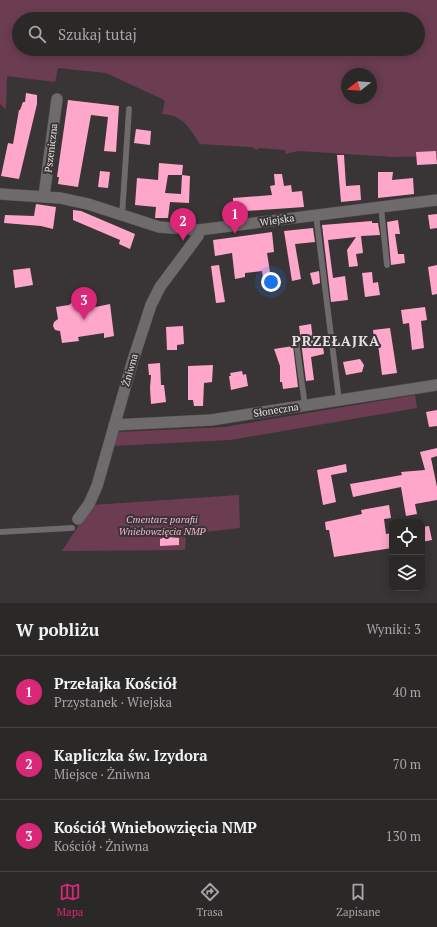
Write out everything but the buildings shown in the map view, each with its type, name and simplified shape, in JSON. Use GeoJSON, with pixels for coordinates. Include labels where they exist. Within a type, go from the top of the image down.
{"type":"FeatureCollection","features":[{"type":"Feature","properties":{"kind":"street","name":"Pszeniczna"},"geometry":{"type":"LineString","coordinates":[[44,196],[57,99]]}},
{"type":"Feature","properties":{"kind":"street","name":"Wiejska"},"geometry":{"type":"LineString","coordinates":[[0,194],[44,196],[88,204],[159,227],[199,230],[437,200]]}},
{"type":"Feature","properties":{"kind":"street","name":"Żniwna"},"geometry":{"type":"LineString","coordinates":[[75,523],[89,504],[97,486],[151,305],[160,287],[198,236],[199,230]]}},
{"type":"Feature","properties":{"kind":"street","name":"Słoneczna"},"geometry":{"type":"LineString","coordinates":[[114,425],[212,420],[437,385]]}},
{"type":"Feature","properties":{"kind":"lane"},"geometry":{"type":"LineString","coordinates":[[122,216],[129,109]]}},
{"type":"Feature","properties":{"kind":"lane"},"geometry":{"type":"LineString","coordinates":[[381,207],[387,265]]}},
{"type":"Feature","properties":{"kind":"lane"},"geometry":{"type":"LineString","coordinates":[[316,215],[338,400]]}},
{"type":"Feature","properties":{"kind":"lane"},"geometry":{"type":"LineString","coordinates":[[296,340],[305,406]]}},
{"type":"Feature","properties":{"kind":"lane"},"geometry":{"type":"LineString","coordinates":[[0,532],[75,523]]}},
{"type":"Feature","properties":{"kind":"green space"},"geometry":{"type":"Polygon","coordinates":[[[0,0],[437,0],[437,156],[393,157],[299,151],[285,154],[285,150],[258,148],[258,150],[251,147],[200,144],[185,123],[175,117],[162,114],[165,101],[106,73],[58,68],[55,82],[7,76],[6,109],[0,104],[0,0]]]}},
{"type":"Feature","properties":{"kind":"green space"},"geometry":{"type":"Polygon","coordinates":[[[415,395],[417,408],[230,440],[112,446],[116,435],[119,432],[225,427],[415,395]]]}},
{"type":"Feature","properties":{"kind":"green space","name":"Cmentarz parafii Wniebowzięcia NMP"},"geometry":{"type":"Polygon","coordinates":[[[239,495],[240,528],[186,534],[185,550],[62,551],[92,505],[239,495]]]}},
{"type":"Feature","properties":{"kind":"place","name":"Przełajka Kościół"},"geometry":{"type":"Point","coordinates":[235,234]}},
{"type":"Feature","properties":{"kind":"place","name":"Kapliczka św. Izydora"},"geometry":{"type":"Point","coordinates":[183,241]}},
{"type":"Feature","properties":{"kind":"place","name":"Kościół Wniebowzięcia NMP"},"geometry":{"type":"Point","coordinates":[84,320]}},
{"type":"Feature","properties":{"kind":"district","name":"PRZEŁAJKA"},"geometry":{"type":"Point","coordinates":[336,340]}}]}
